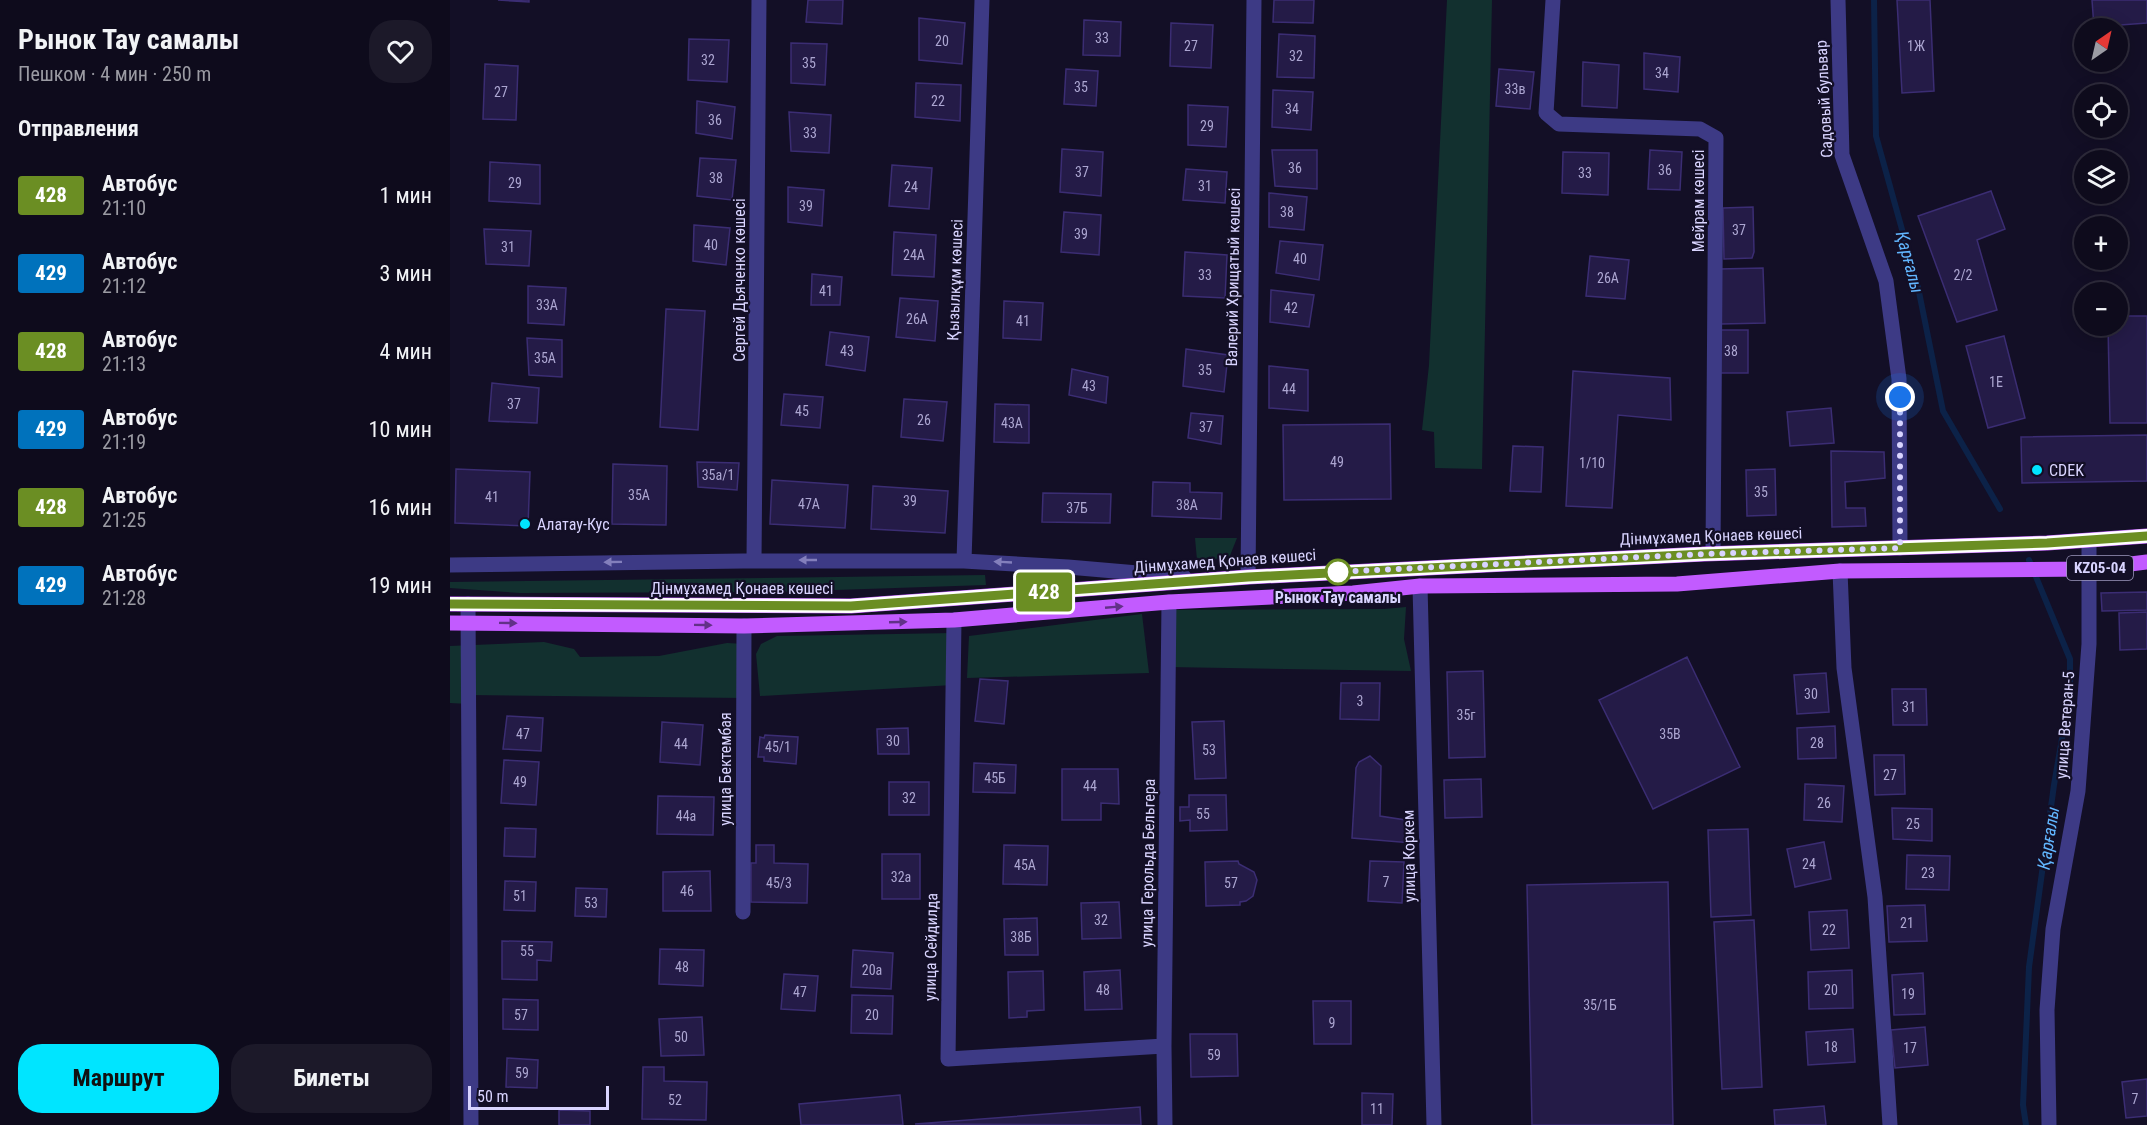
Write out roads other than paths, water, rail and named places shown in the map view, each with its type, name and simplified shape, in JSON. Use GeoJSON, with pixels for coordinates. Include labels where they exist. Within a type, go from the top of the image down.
{"type":"FeatureCollection","features":[{"type":"Feature","properties":{"kind":"main road","name":"Дінмұхамед Қонаев көшесі"},"geometry":{"type":"LineString","coordinates":[[450,604],[851,606],[1208,579],[1713,553],[2047,543],[2147,536]]}},
{"type":"Feature","properties":{"kind":"main road","name":"KZ05-04"},"geometry":{"type":"LineString","coordinates":[[450,623],[744,626],[954,620],[1169,602],[1353,593],[1419,586],[1677,585],[1840,571],[2090,569],[2147,562]]}},
{"type":"Feature","properties":{"kind":"street","name":"Сергей Дьяченко көшесі"},"geometry":{"type":"LineString","coordinates":[[754,560],[759,0]]}},
{"type":"Feature","properties":{"kind":"street","name":"Қызылқұм көшесі"},"geometry":{"type":"LineString","coordinates":[[964,561],[982,0]]}},
{"type":"Feature","properties":{"kind":"street","name":"Валерий Хрищатый көшесі"},"geometry":{"type":"LineString","coordinates":[[1248,577],[1254,0]]}},
{"type":"Feature","properties":{"kind":"street","name":"Мейрам көшесі"},"geometry":{"type":"LineString","coordinates":[[1553,0],[1546,113],[1559,124],[1700,129],[1716,138],[1713,553]]}},
{"type":"Feature","properties":{"kind":"street","name":"Садовый бульвар"},"geometry":{"type":"LineString","coordinates":[[1838,0],[1842,154],[1886,281],[1899,379],[1900,548]]}},
{"type":"Feature","properties":{"kind":"street","name":"улица Ветеран-5"},"geometry":{"type":"LineString","coordinates":[[2049,1125],[2047,1010],[2053,929],[2078,791],[2089,644],[2089,541]]}},
{"type":"Feature","properties":{"kind":"street"},"geometry":{"type":"LineString","coordinates":[[450,565],[754,560],[964,561],[1208,579]]}},
{"type":"Feature","properties":{"kind":"street"},"geometry":{"type":"LineString","coordinates":[[1840,571],[1844,668],[1875,897],[1890,1125]]}},
{"type":"Feature","properties":{"kind":"street","name":"улица Коркем"},"geometry":{"type":"LineString","coordinates":[[1419,586],[1434,1125]]}},
{"type":"Feature","properties":{"kind":"street","name":"улица Герольда Бельгера"},"geometry":{"type":"LineString","coordinates":[[1165,1125],[1169,602]]}},
{"type":"Feature","properties":{"kind":"street"},"geometry":{"type":"LineString","coordinates":[[468,604],[471,1125]]}},
{"type":"Feature","properties":{"kind":"street","name":"улица Сейдилда"},"geometry":{"type":"LineString","coordinates":[[954,620],[948,1059],[1164,1046]]}},
{"type":"Feature","properties":{"kind":"street","name":"улица Бектембая"},"geometry":{"type":"LineString","coordinates":[[743,912],[744,626]]}},
{"type":"Feature","properties":{"kind":"waterway","name":"Қарғалы"},"geometry":{"type":"LineString","coordinates":[[1874,0],[1876,136],[1918,287],[1943,411],[2000,509]]}},
{"type":"Feature","properties":{"kind":"waterway","name":"Қарғалы"},"geometry":{"type":"LineString","coordinates":[[2026,1125],[2023,1105],[2029,967],[2054,785],[2070,692],[2070,659],[2029,560]]}},
{"type":"Feature","properties":{"kind":"place","name":"CDEK"},"geometry":{"type":"Point","coordinates":[2037,470]}},
{"type":"Feature","properties":{"kind":"place","name":"Алатау-Кус"},"geometry":{"type":"Point","coordinates":[525,524]}},
{"type":"Feature","properties":{"kind":"place","name":"Рынок Тау самалы"},"geometry":{"type":"Point","coordinates":[1338,572]}}]}
